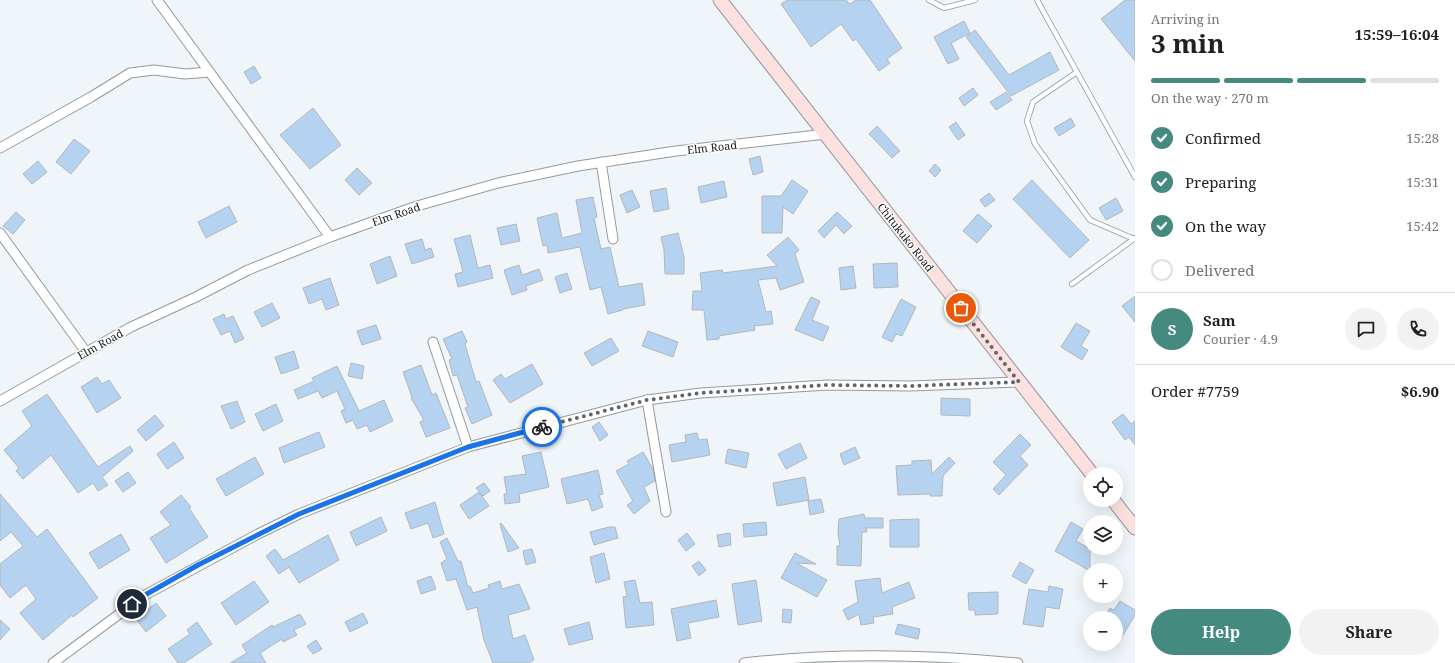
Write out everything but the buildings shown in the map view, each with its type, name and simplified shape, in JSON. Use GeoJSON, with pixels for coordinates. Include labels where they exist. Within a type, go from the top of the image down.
{"type":"FeatureCollection","features":[{"type":"Feature","properties":{"kind":"street"},"geometry":{"type":"LineString","coordinates":[[158,0],[330,237]]}},
{"type":"Feature","properties":{"kind":"street","name":"Chitukuko Road"},"geometry":{"type":"LineString","coordinates":[[720,0],[1086,467]]}},
{"type":"Feature","properties":{"kind":"street"},"geometry":{"type":"LineString","coordinates":[[0,148],[91,97],[130,73],[154,70],[185,74],[209,72]]}},
{"type":"Feature","properties":{"kind":"street","name":"Elm Road"},"geometry":{"type":"LineString","coordinates":[[0,401],[131,327],[196,297],[248,270],[330,237],[417,206],[490,186],[578,166],[676,151],[826,134]]}},
{"type":"Feature","properties":{"kind":"street"},"geometry":{"type":"LineString","coordinates":[[602,162],[613,239]]}},
{"type":"Feature","properties":{"kind":"street"},"geometry":{"type":"LineString","coordinates":[[0,233],[86,352]]}},
{"type":"Feature","properties":{"kind":"street"},"geometry":{"type":"LineString","coordinates":[[433,342],[468,447]]}},
{"type":"Feature","properties":{"kind":"street"},"geometry":{"type":"LineString","coordinates":[[52,663],[145,595],[258,534],[299,514],[468,447],[647,400],[701,393],[827,385],[910,386],[1019,382]]}},
{"type":"Feature","properties":{"kind":"street"},"geometry":{"type":"LineString","coordinates":[[647,400],[666,512]]}},
{"type":"Feature","properties":{"kind":"street"},"geometry":{"type":"LineString","coordinates":[[1118,507],[1135,528]]}},
{"type":"Feature","properties":{"kind":"street"},"geometry":{"type":"LineString","coordinates":[[744,663],[790,658],[903,654],[952,656],[1018,663]]}},
{"type":"Feature","properties":{"kind":"lane"},"geometry":{"type":"LineString","coordinates":[[929,0],[944,8],[976,0]]}},
{"type":"Feature","properties":{"kind":"lane"},"geometry":{"type":"LineString","coordinates":[[1037,0],[1135,177]]}},
{"type":"Feature","properties":{"kind":"lane"},"geometry":{"type":"LineString","coordinates":[[1077,72],[1033,102],[1027,120],[1035,144],[1090,220],[1134,238]]}},
{"type":"Feature","properties":{"kind":"lane"},"geometry":{"type":"LineString","coordinates":[[1072,284],[1134,238]]}},
{"type":"Feature","properties":{"kind":"way so far"},"geometry":{"type":"LineString","coordinates":[[542,427],[647,400],[701,393],[827,385],[910,386],[1019,382],[961,308]]}},
{"type":"Feature","properties":{"kind":"route"},"geometry":{"type":"LineString","coordinates":[[132,604],[198,565],[299,514],[468,447],[542,427]]}}]}
